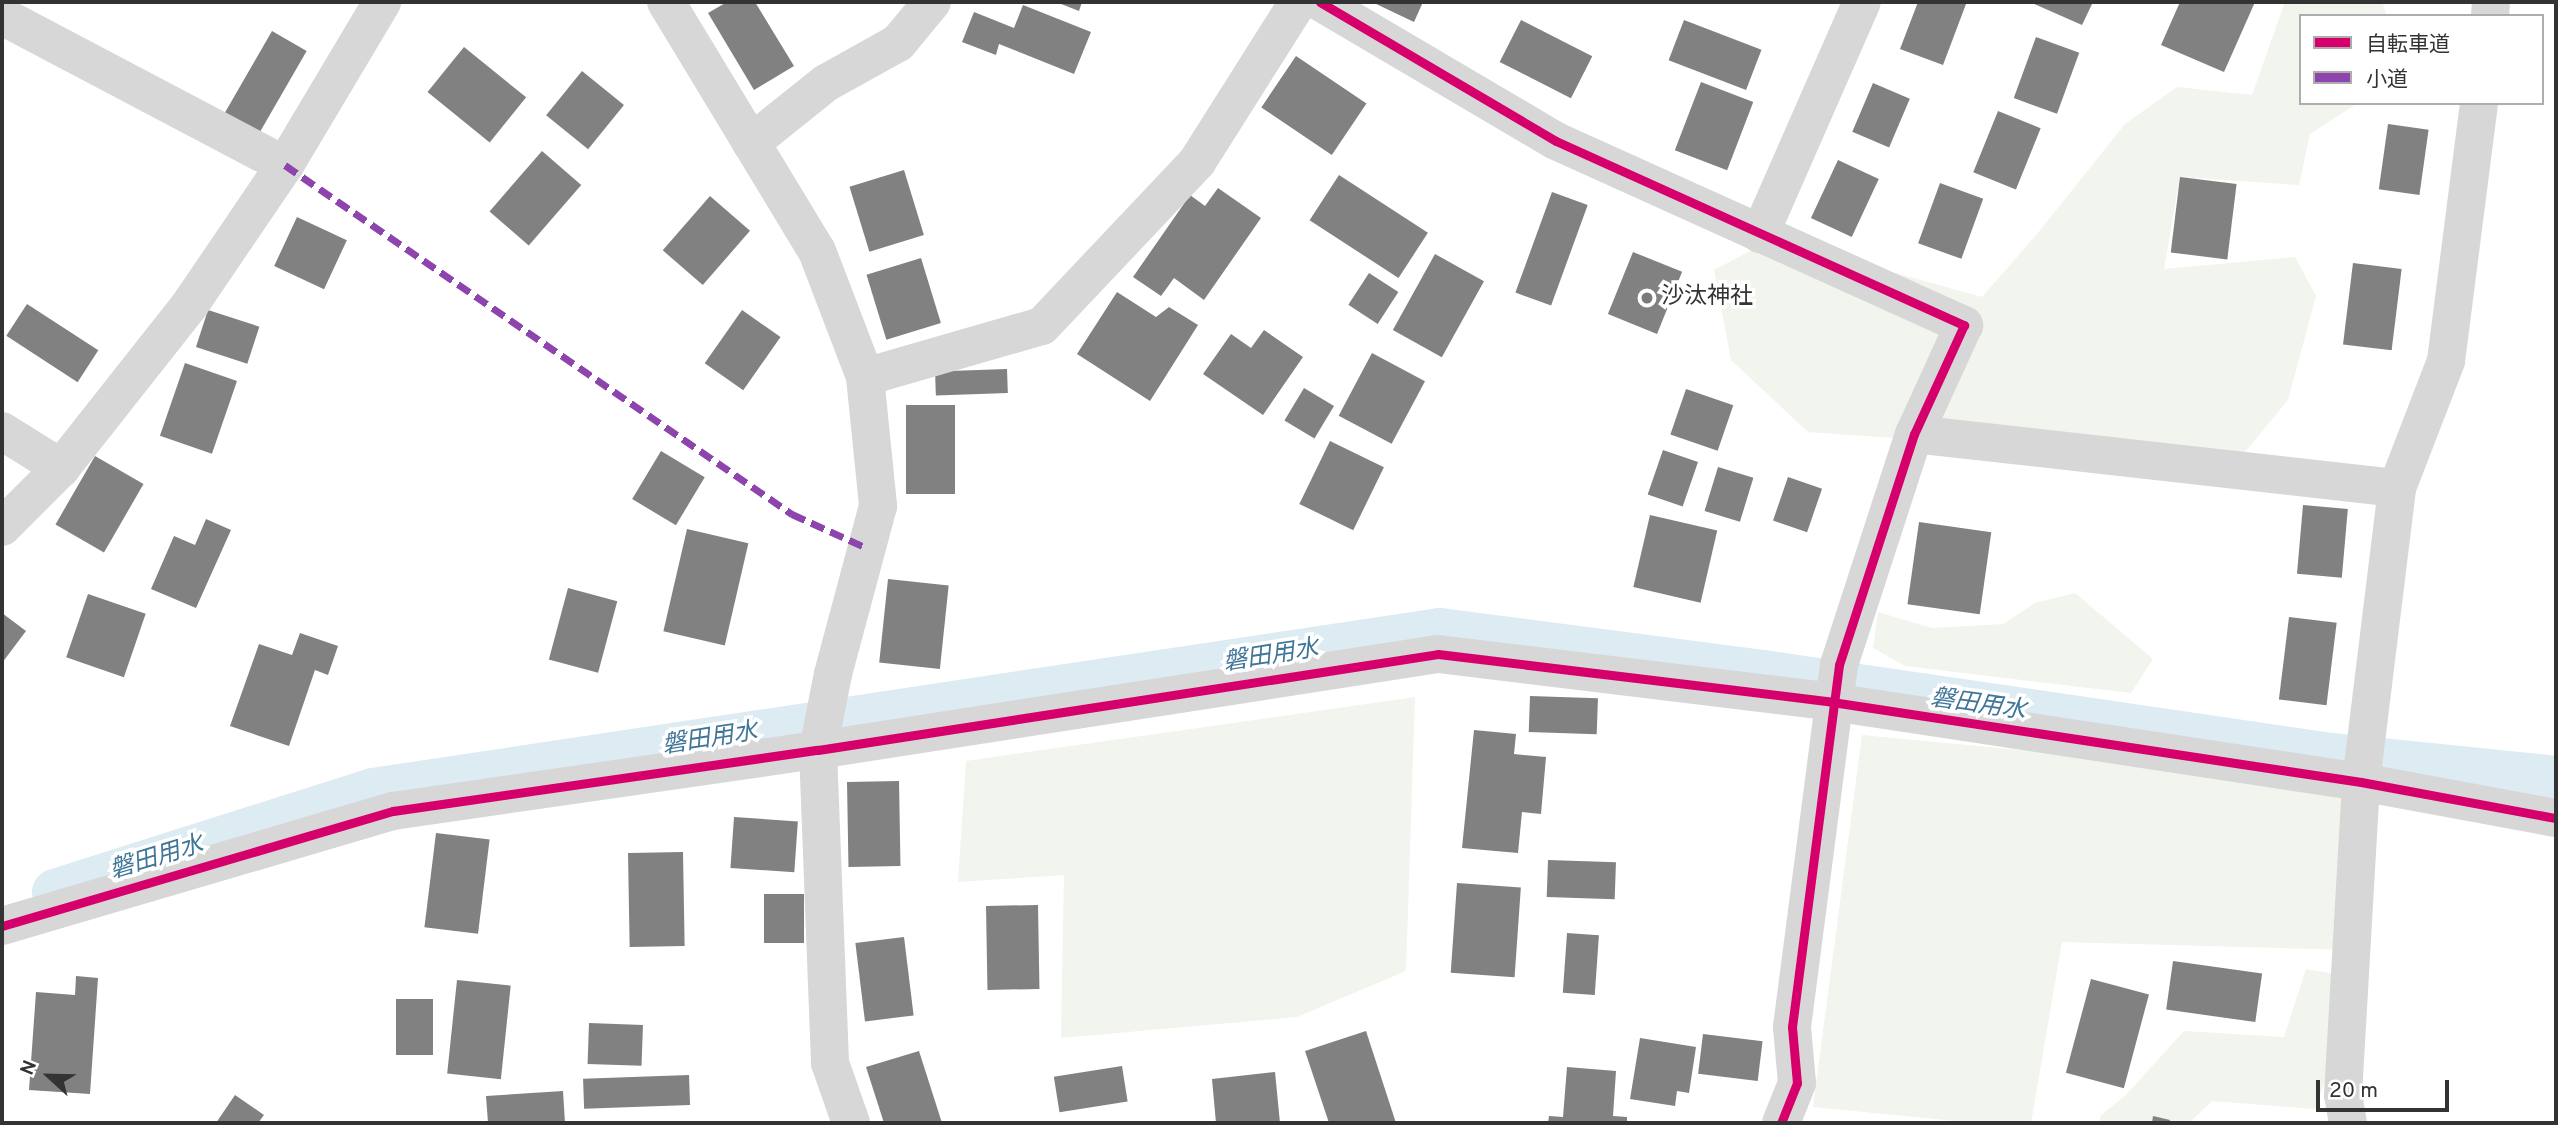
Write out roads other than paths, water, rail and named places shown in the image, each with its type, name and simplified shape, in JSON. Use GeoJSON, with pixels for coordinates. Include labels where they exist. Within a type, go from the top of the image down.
{"type":"FeatureCollection","features":[{"type":"Feature","properties":{"kind":"street"},"geometry":{"type":"LineString","coordinates":[[2,527],[61,468],[189,306],[285,165],[382,2]]}},
{"type":"Feature","properties":{"kind":"street"},"geometry":{"type":"LineString","coordinates":[[666,2],[817,251],[865,377],[878,506],[833,674],[818,750],[830,1063],[851,1123]]}},
{"type":"Feature","properties":{"kind":"street"},"geometry":{"type":"LineString","coordinates":[[751,143],[826,83],[898,43],[932,2]]}},
{"type":"Feature","properties":{"kind":"street"},"geometry":{"type":"LineString","coordinates":[[865,377],[1042,326],[1197,162],[1298,2]]}},
{"type":"Feature","properties":{"kind":"street"},"geometry":{"type":"LineString","coordinates":[[1320,2],[1556,141],[1964,325],[1914,433],[1835,688],[1792,1027],[1797,1083],[1781,1123]]}},
{"type":"Feature","properties":{"kind":"street"},"geometry":{"type":"LineString","coordinates":[[1760,234],[1861,2]]}},
{"type":"Feature","properties":{"kind":"street"},"geometry":{"type":"LineString","coordinates":[[2,16],[285,165]]}},
{"type":"Feature","properties":{"kind":"street"},"geometry":{"type":"LineString","coordinates":[[2348,1123],[2343,1095],[2361,782],[2398,488],[2446,361],[2479,105]]}},
{"type":"Feature","properties":{"kind":"street"},"geometry":{"type":"LineString","coordinates":[[2,431],[61,468]]}},
{"type":"Feature","properties":{"kind":"street"},"geometry":{"type":"LineString","coordinates":[[1914,433],[2398,488]]}},
{"type":"Feature","properties":{"kind":"street"},"geometry":{"type":"LineString","coordinates":[[2,926],[393,811],[818,750],[1438,654],[1835,688],[2556,818]]}},
{"type":"Feature","properties":{"kind":"waterway","name":"磐田用水"},"geometry":{"type":"LineString","coordinates":[[55,892],[373,791],[1440,631],[1763,673],[2331,756],[2556,779]]}},
{"type":"Feature","properties":{"kind":"place","name":"沙汰神社"},"geometry":{"type":"Point","coordinates":[1647,298]}}]}
